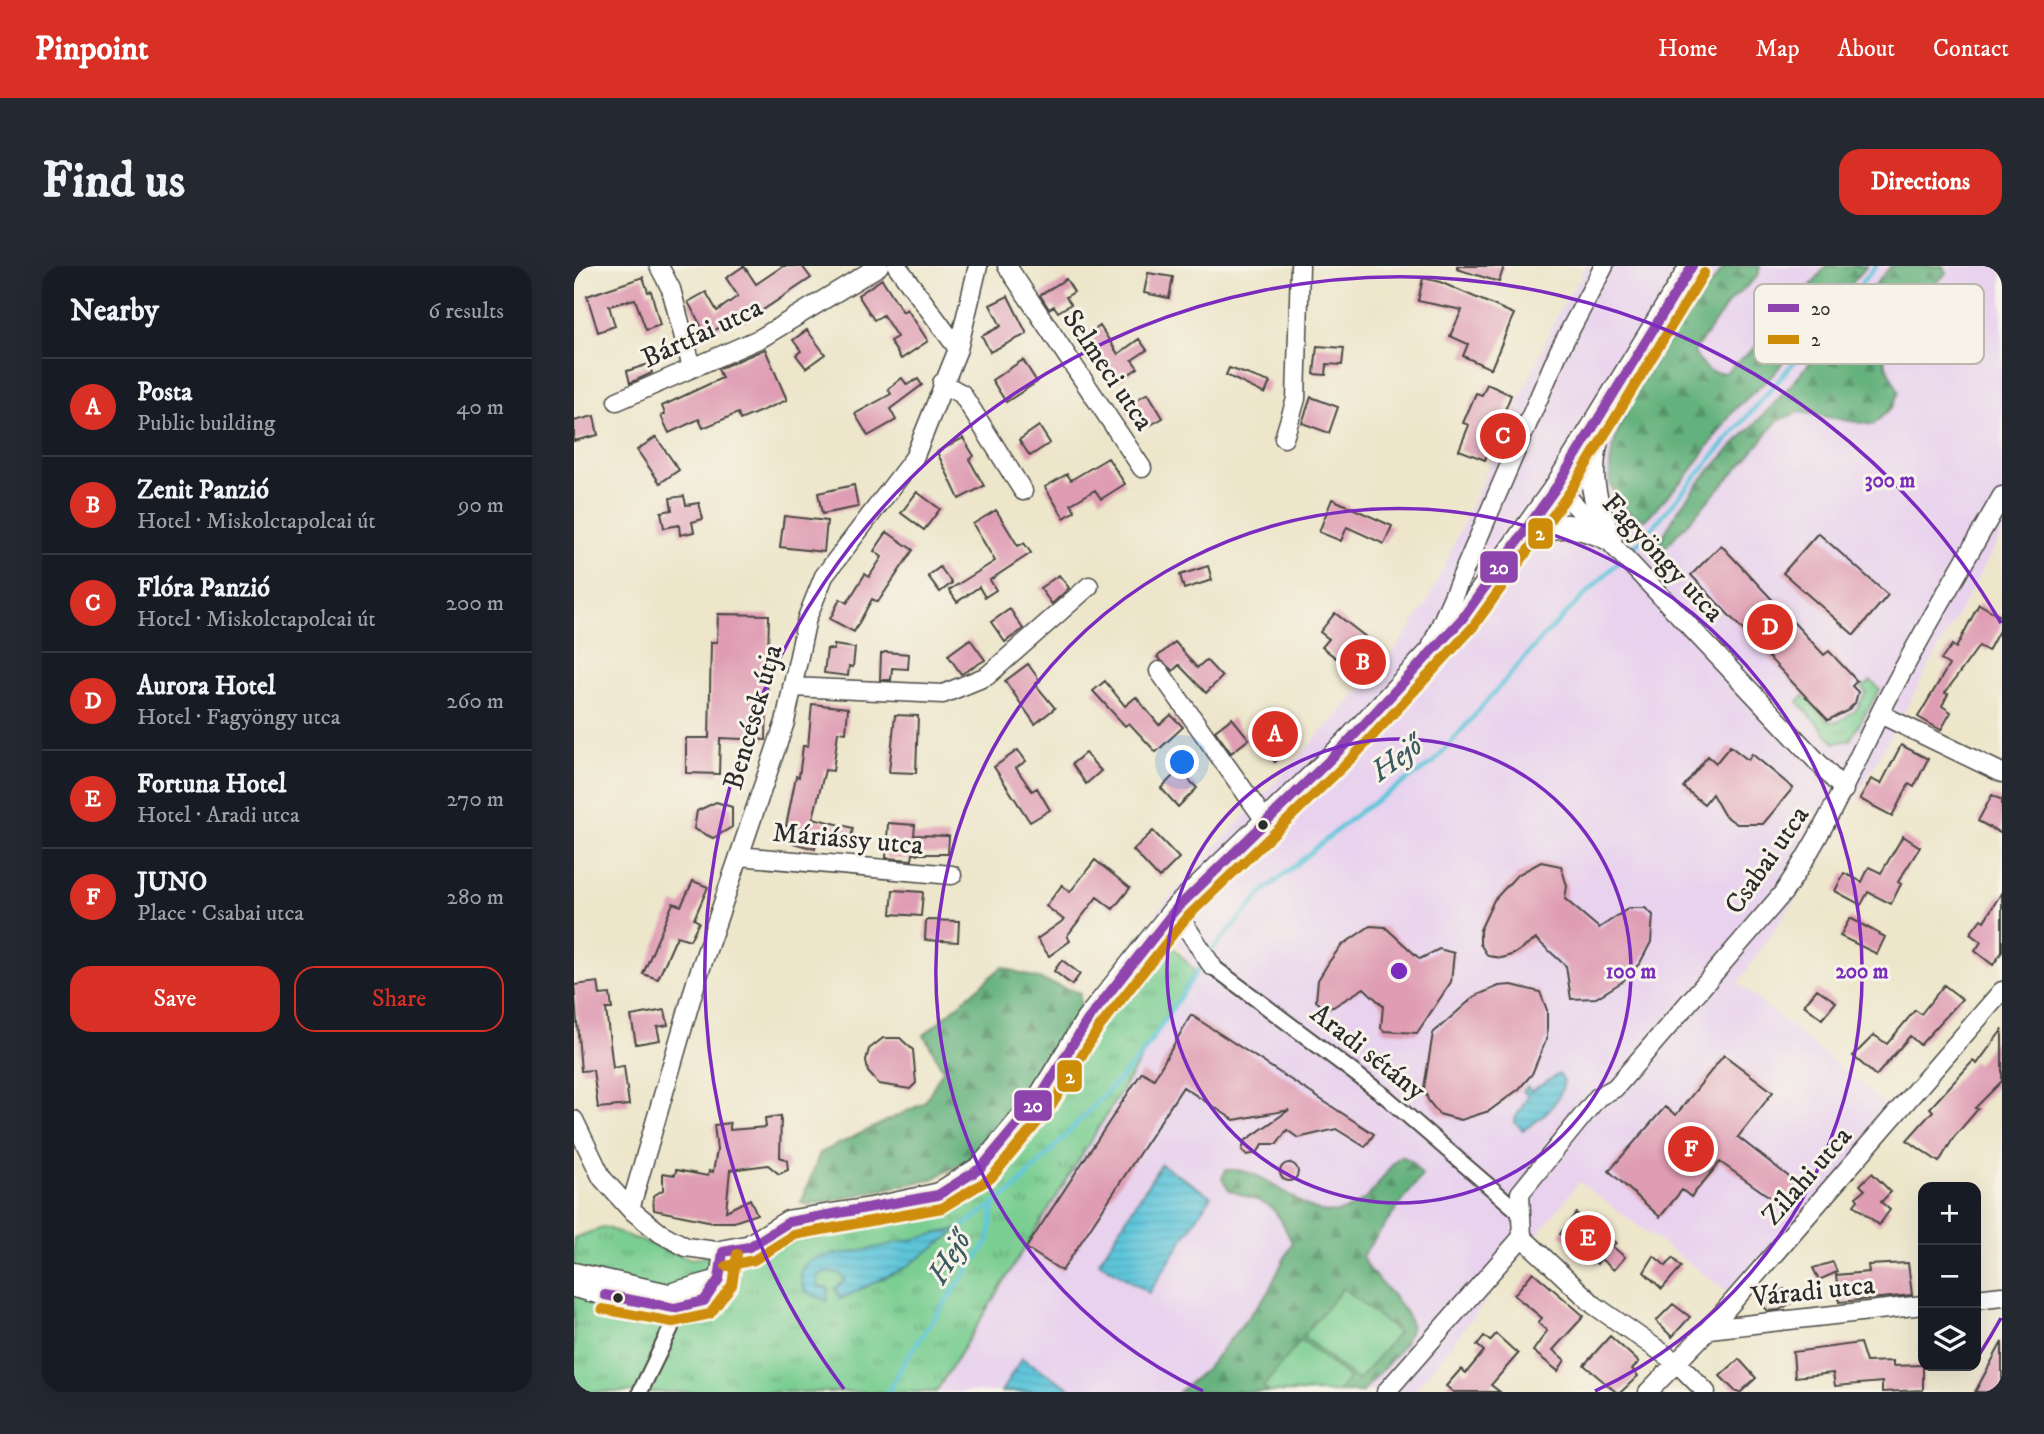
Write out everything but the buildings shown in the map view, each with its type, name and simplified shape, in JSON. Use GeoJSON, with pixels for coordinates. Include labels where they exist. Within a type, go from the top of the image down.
{"type":"FeatureCollection","features":[{"type":"Feature","properties":{"kind":"street"},"geometry":{"type":"LineString","coordinates":[[659,266],[671,289],[692,368]]}},
{"type":"Feature","properties":{"kind":"street","name":"Bártfai utca"},"geometry":{"type":"LineString","coordinates":[[617,401],[761,338],[879,266]]}},
{"type":"Feature","properties":{"kind":"street"},"geometry":{"type":"LineString","coordinates":[[897,266],[958,349]]}},
{"type":"Feature","properties":{"kind":"street","name":"Bencések útja"},"geometry":{"type":"LineString","coordinates":[[630,1209],[696,982],[785,722],[807,618],[824,576],[914,458],[942,383],[958,349],[978,266]]}},
{"type":"Feature","properties":{"kind":"street","name":"Selmeci utca"},"geometry":{"type":"LineString","coordinates":[[1007,266],[1142,468]]}},
{"type":"Feature","properties":{"kind":"street"},"geometry":{"type":"LineString","coordinates":[[1284,438],[1296,399],[1300,266]]}},
{"type":"Feature","properties":{"kind":"street"},"geometry":{"type":"LineString","coordinates":[[1428,654],[1559,351],[1604,266]]}},
{"type":"Feature","properties":{"kind":"street"},"geometry":{"type":"LineString","coordinates":[[574,1120],[602,1178],[630,1209],[660,1233],[686,1247],[723,1252],[749,1247],[789,1222],[874,1209],[938,1195],[981,1168],[1041,1096],[1087,1021],[1175,910],[1267,823],[1462,619],[1558,486],[1692,266]]}},
{"type":"Feature","properties":{"kind":"street"},"geometry":{"type":"LineString","coordinates":[[942,383],[962,394],[1023,491]]}},
{"type":"Feature","properties":{"kind":"street"},"geometry":{"type":"LineString","coordinates":[[1610,397],[1590,469],[1596,506],[1610,539]]}},
{"type":"Feature","properties":{"kind":"street","name":"Fagyöngy utca"},"geometry":{"type":"LineString","coordinates":[[1558,486],[1844,790]]}},
{"type":"Feature","properties":{"kind":"street","name":"Csabai utca"},"geometry":{"type":"LineString","coordinates":[[1519,1212],[1520,1193],[1598,1097],[1615,1088],[1783,893],[1844,790],[1880,714],[2002,496]]}},
{"type":"Feature","properties":{"kind":"street"},"geometry":{"type":"LineString","coordinates":[[1525,534],[1556,525],[1584,527],[1610,539]]}},
{"type":"Feature","properties":{"kind":"street"},"geometry":{"type":"LineString","coordinates":[[792,687],[943,694],[987,676],[1089,586]]}},
{"type":"Feature","properties":{"kind":"street"},"geometry":{"type":"LineString","coordinates":[[1159,671],[1267,823]]}},
{"type":"Feature","properties":{"kind":"street"},"geometry":{"type":"LineString","coordinates":[[1880,714],[2002,773]]}},
{"type":"Feature","properties":{"kind":"street","name":"Máriássy utca"},"geometry":{"type":"LineString","coordinates":[[739,856],[952,875]]}},
{"type":"Feature","properties":{"kind":"street","name":"Aradi sétány"},"geometry":{"type":"LineString","coordinates":[[1175,910],[1212,966],[1385,1096],[1519,1212]]}},
{"type":"Feature","properties":{"kind":"street","name":"Zilahi utca"},"geometry":{"type":"LineString","coordinates":[[1648,1392],[1709,1329],[2002,991]]}},
{"type":"Feature","properties":{"kind":"street"},"geometry":{"type":"LineString","coordinates":[[1519,1212],[1522,1237],[1594,1305],[1677,1363],[1706,1392]]}},
{"type":"Feature","properties":{"kind":"street"},"geometry":{"type":"LineString","coordinates":[[1386,1392],[1522,1237]]}},
{"type":"Feature","properties":{"kind":"street"},"geometry":{"type":"LineString","coordinates":[[574,1288],[674,1308],[704,1301],[719,1279],[723,1252]]}},
{"type":"Feature","properties":{"kind":"street"},"geometry":{"type":"LineString","coordinates":[[574,1272],[669,1293],[719,1279]]}},
{"type":"Feature","properties":{"kind":"street"},"geometry":{"type":"LineString","coordinates":[[1981,1298],[2002,1296]]}},
{"type":"Feature","properties":{"kind":"street","name":"Váradi utca"},"geometry":{"type":"LineString","coordinates":[[1709,1329],[1918,1306]]}},
{"type":"Feature","properties":{"kind":"street"},"geometry":{"type":"LineString","coordinates":[[640,1392],[671,1328],[674,1308]]}},
{"type":"Feature","properties":{"kind":"shaded area"},"geometry":{"type":"Polygon","coordinates":[[[1587,266],[2002,266],[2002,534],[1823,858],[1738,983],[1896,1113],[1736,1298],[1579,1182],[1414,1392],[936,1392],[1195,971],[1156,912],[1386,662],[1427,604],[1560,310],[1587,266]]]}},
{"type":"Feature","properties":{"kind":"green space"},"geometry":{"type":"Polygon","coordinates":[[[1725,266],[1760,266],[1758,276],[1729,302],[1694,352],[1706,369],[1719,373],[1725,373],[1754,348],[1754,364],[1781,364],[1735,409],[1690,472],[1645,520],[1621,506],[1610,481],[1612,451],[1624,417],[1642,382],[1725,266]]]}},
{"type":"Feature","properties":{"kind":"green space"},"geometry":{"type":"Polygon","coordinates":[[[1826,266],[1867,266],[1852,284],[1812,284],[1826,266]]]}},
{"type":"Feature","properties":{"kind":"green space"},"geometry":{"type":"Polygon","coordinates":[[[1891,266],[1943,266],[1947,273],[1934,284],[1876,284],[1891,266]]]}},
{"type":"Feature","properties":{"kind":"green space"},"geometry":{"type":"Polygon","coordinates":[[[1808,364],[1886,364],[1899,392],[1892,407],[1873,425],[1799,412],[1778,420],[1748,457],[1668,544],[1663,549],[1658,548],[1682,505],[1697,485],[1808,364]]]}},
{"type":"Feature","properties":{"kind":"green space"},"geometry":{"type":"Polygon","coordinates":[[[1871,681],[1880,689],[1850,740],[1835,743],[1798,702],[1805,695],[1828,721],[1838,722],[1856,710],[1866,692],[1862,688],[1871,681]]]}},
{"type":"Feature","properties":{"kind":"green space"},"geometry":{"type":"Polygon","coordinates":[[[1139,935],[1175,949],[1195,971],[936,1392],[574,1392],[574,1238],[604,1227],[691,1259],[902,1221],[972,1192],[1139,935]]]}},
{"type":"Feature","properties":{"kind":"green space"},"geometry":{"type":"Polygon","coordinates":[[[1002,967],[1080,993],[1080,1006],[1045,1076],[978,1155],[932,1179],[810,1205],[801,1203],[820,1153],[924,1103],[943,1070],[924,1035],[1002,967]]]}},
{"type":"Feature","properties":{"kind":"green space"},"geometry":{"type":"Polygon","coordinates":[[[1400,1156],[1410,1160],[1422,1175],[1362,1256],[1369,1269],[1406,1313],[1410,1329],[1401,1348],[1363,1392],[1179,1392],[1206,1369],[1267,1294],[1292,1243],[1275,1211],[1262,1202],[1229,1190],[1222,1178],[1226,1170],[1246,1172],[1264,1179],[1296,1200],[1329,1212],[1346,1210],[1366,1198],[1400,1156]]]}},
{"type":"Feature","properties":{"kind":"green space"},"geometry":{"type":"Polygon","coordinates":[[[1343,1288],[1398,1333],[1358,1381],[1303,1336],[1343,1288]]]}},
{"type":"Feature","properties":{"kind":"green space"},"geometry":{"type":"Polygon","coordinates":[[[1301,1340],[1349,1378],[1338,1392],[1269,1392],[1263,1387],[1301,1340]]]}},
{"type":"Feature","properties":{"kind":"water"},"geometry":{"type":"Polygon","coordinates":[[[1559,1074],[1564,1081],[1559,1096],[1543,1116],[1523,1130],[1514,1121],[1528,1096],[1523,1091],[1527,1087],[1531,1091],[1559,1074]]]}},
{"type":"Feature","properties":{"kind":"water"},"geometry":{"type":"Polygon","coordinates":[[[1161,1164],[1211,1196],[1149,1293],[1099,1262],[1161,1164]]]}},
{"type":"Feature","properties":{"kind":"water"},"geometry":{"type":"Polygon","coordinates":[[[961,1228],[905,1268],[840,1299],[836,1288],[845,1280],[839,1273],[824,1272],[817,1277],[819,1287],[828,1288],[827,1301],[805,1291],[801,1272],[813,1259],[961,1228]]]}},
{"type":"Feature","properties":{"kind":"water"},"geometry":{"type":"Polygon","coordinates":[[[1022,1358],[1076,1392],[1001,1392],[1022,1358]]]}},
{"type":"Feature","properties":{"kind":"waterway","name":"Hejő"},"geometry":{"type":"LineString","coordinates":[[1861,284],[1876,266]]}},
{"type":"Feature","properties":{"kind":"waterway","name":"Hejő"},"geometry":{"type":"LineString","coordinates":[[1627,554],[1792,364]]}},
{"type":"Feature","properties":{"kind":"waterway","name":"Hejő"},"geometry":{"type":"LineString","coordinates":[[1209,954],[1264,891],[1359,812],[1433,763],[1541,639],[1620,560]]}},
{"type":"Feature","properties":{"kind":"waterway","name":"Hejő"},"geometry":{"type":"LineString","coordinates":[[888,1392],[908,1356],[989,1240],[994,1204],[1014,1190],[1141,1056],[1204,961]]}},
{"type":"Feature","properties":{"kind":"waterway"},"geometry":{"type":"LineString","coordinates":[[961,1228],[994,1204]]}},
{"type":"Feature","properties":{"kind":"transit line","name":"20"},"geometry":{"type":"LineString","coordinates":[[723,1252],[749,1247],[789,1222],[938,1195],[981,1168],[1041,1096],[1087,1021],[1175,910],[1344,746],[1462,619],[1557,486],[1692,266]]}},
{"type":"Feature","properties":{"kind":"transit line","name":"2"},"geometry":{"type":"LineString","coordinates":[[726,1266],[754,1260],[794,1235],[942,1208],[991,1178],[1052,1105],[1098,1029],[1185,919],[1354,756],[1473,627],[1569,493],[1704,273]]}},
{"type":"Feature","properties":{"kind":"transit line","name":"20"},"geometry":{"type":"LineString","coordinates":[[605,1295],[674,1308],[704,1301],[719,1279],[723,1252]]}},
{"type":"Feature","properties":{"kind":"transit line","name":"2"},"geometry":{"type":"LineString","coordinates":[[602,1309],[673,1322],[710,1314],[732,1285],[737,1254]]}},
{"type":"Feature","properties":{"kind":"place","name":"Flóra Panzió"},"geometry":{"type":"Point","coordinates":[1503,436]}},
{"type":"Feature","properties":{"kind":"place","name":"Aurora Hotel"},"geometry":{"type":"Point","coordinates":[1770,627]}},
{"type":"Feature","properties":{"kind":"place","name":"Zenit Panzió"},"geometry":{"type":"Point","coordinates":[1363,662]}},
{"type":"Feature","properties":{"kind":"place","name":"Posta"},"geometry":{"type":"Point","coordinates":[1275,734]}},
{"type":"Feature","properties":{"kind":"place","name":"JUNO"},"geometry":{"type":"Point","coordinates":[1691,1149]}},
{"type":"Feature","properties":{"kind":"place","name":"Fortuna Hotel"},"geometry":{"type":"Point","coordinates":[1588,1238]}}]}
